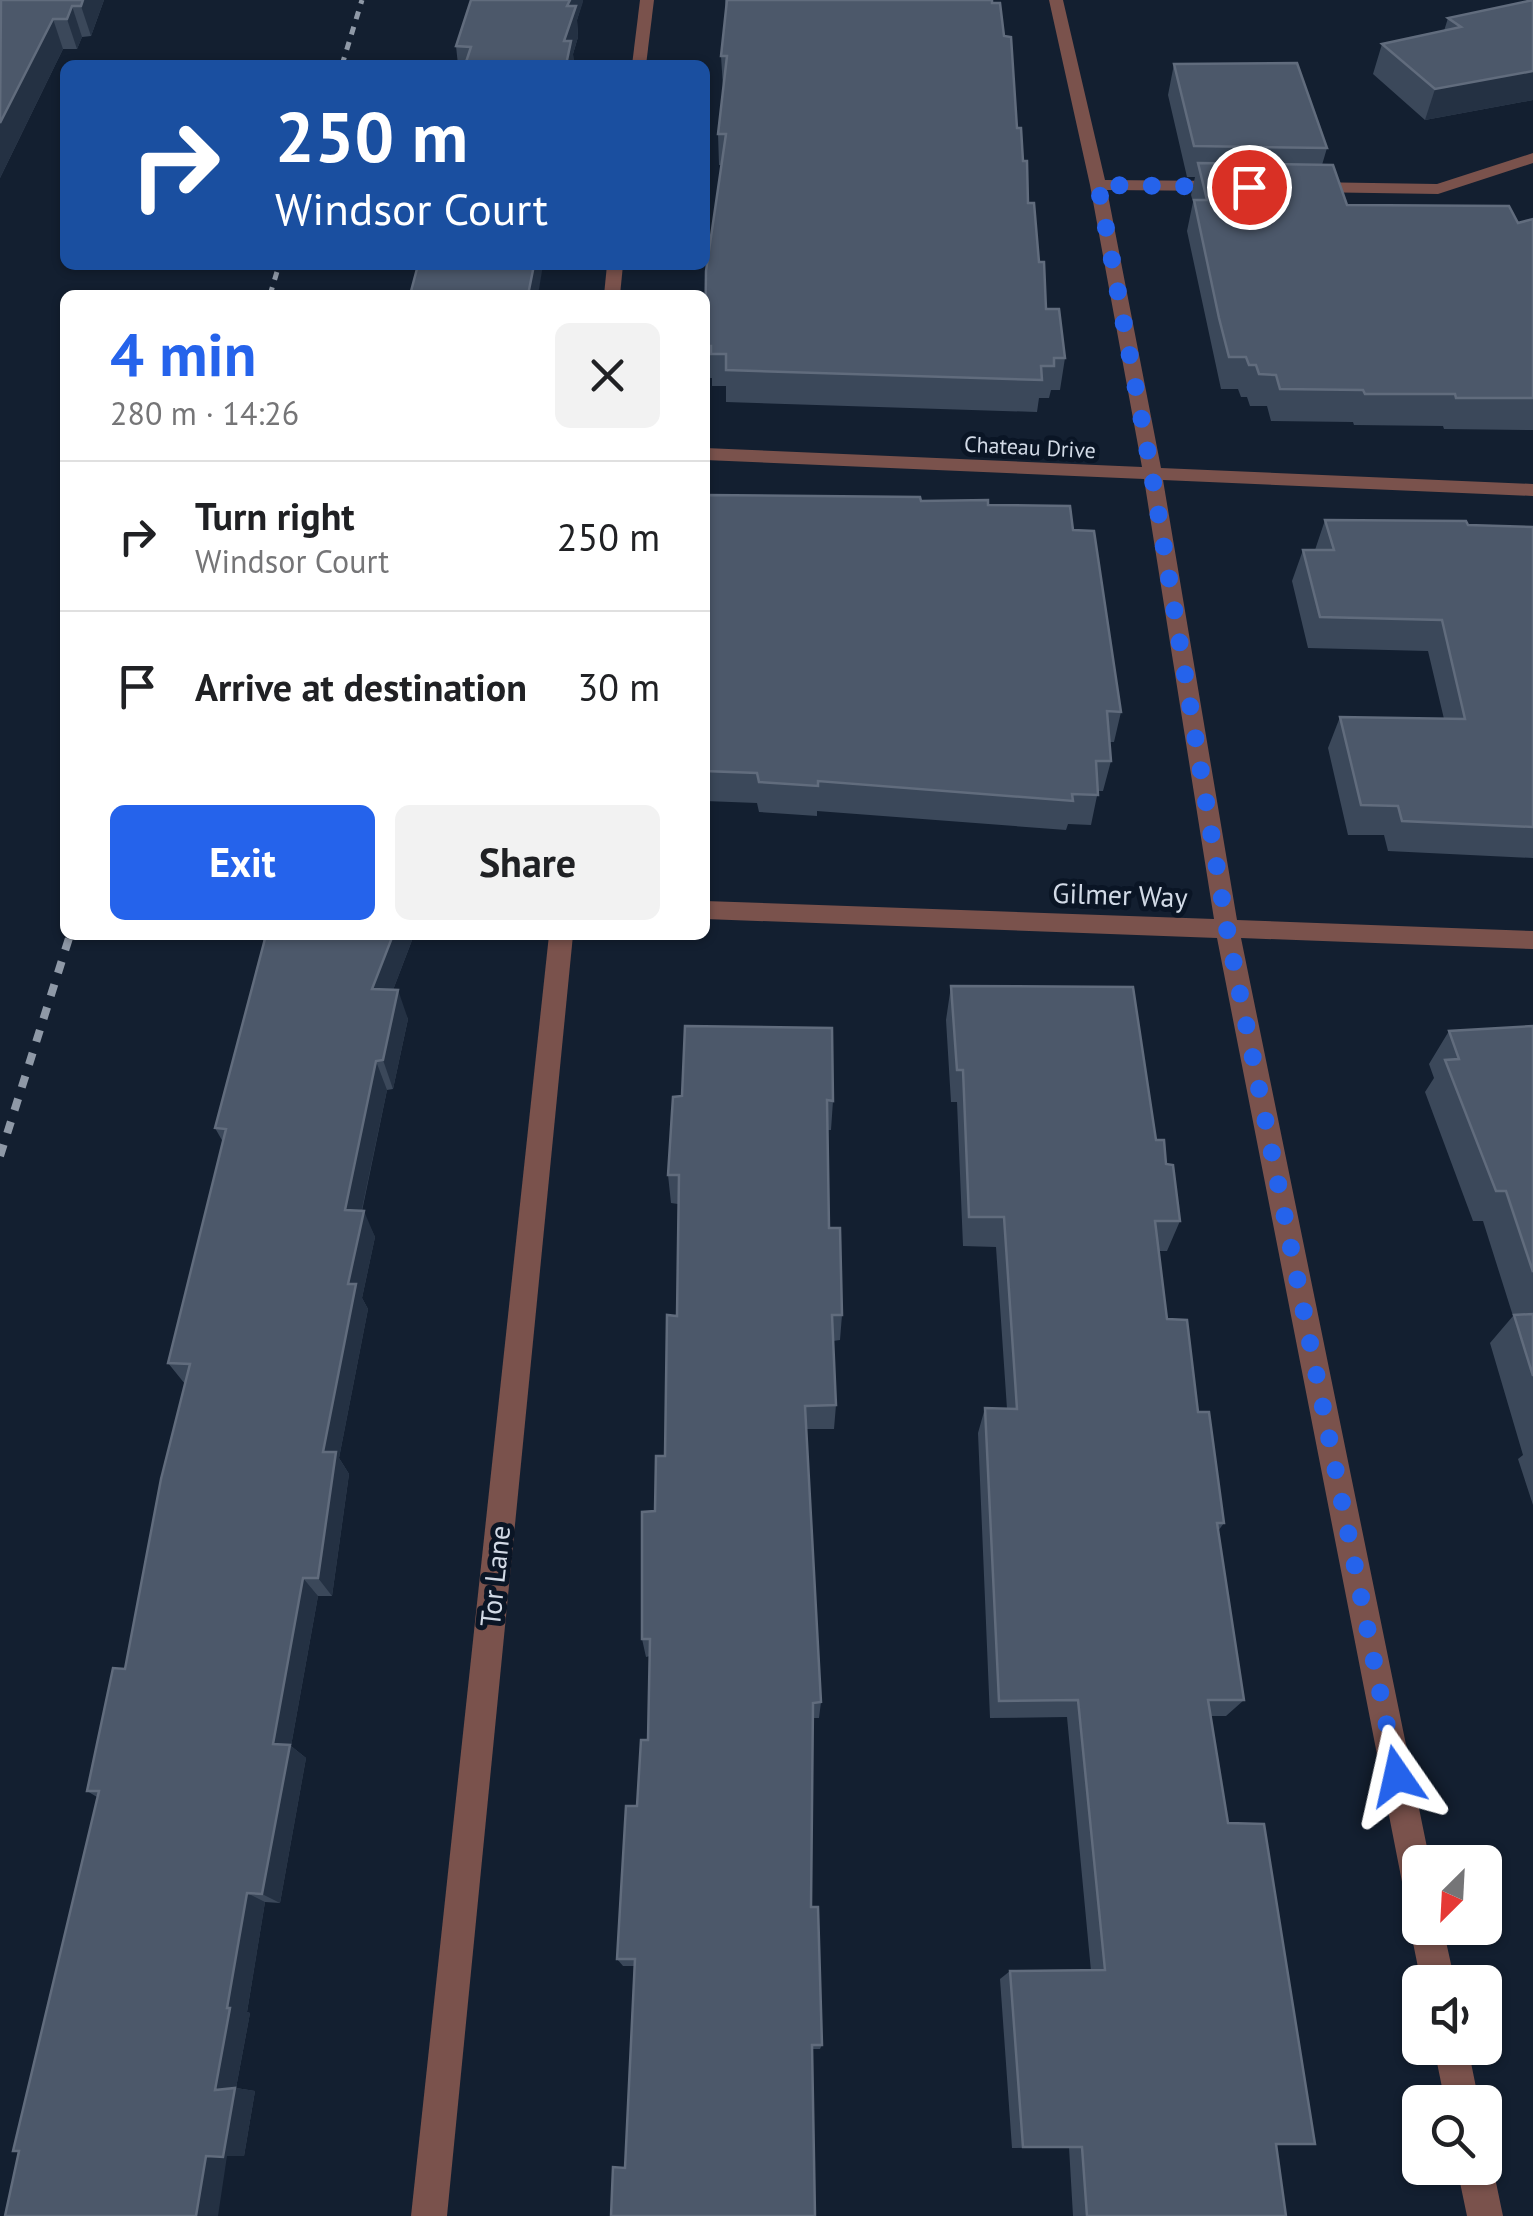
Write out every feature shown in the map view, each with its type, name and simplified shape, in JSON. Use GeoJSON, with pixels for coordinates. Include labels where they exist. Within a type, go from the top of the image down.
{"type":"FeatureCollection","features":[{"type":"Feature","properties":{"kind":"street"},"geometry":{"type":"LineString","coordinates":[[640,60],[646,0]]}},
{"type":"Feature","properties":{"kind":"street"},"geometry":{"type":"LineString","coordinates":[[1056,0],[1098,185],[1152,475],[1227,929],[1411,1845]]}},
{"type":"Feature","properties":{"kind":"street"},"geometry":{"type":"LineString","coordinates":[[1298,187],[1438,189],[1533,158]]}},
{"type":"Feature","properties":{"kind":"street"},"geometry":{"type":"LineString","coordinates":[[1098,185],[1238,186]]}},
{"type":"Feature","properties":{"kind":"street","name":"Chateau Drive"},"geometry":{"type":"LineString","coordinates":[[710,454],[1533,490]]}},
{"type":"Feature","properties":{"kind":"street","name":"Gilmer Way"},"geometry":{"type":"LineString","coordinates":[[710,910],[1533,940]]}},
{"type":"Feature","properties":{"kind":"street","name":"Tor Lane"},"geometry":{"type":"LineString","coordinates":[[429,2216],[559,940]]}},
{"type":"Feature","properties":{"kind":"street"},"geometry":{"type":"LineString","coordinates":[[1479,2185],[1485,2216]]}},
{"type":"Feature","properties":{"kind":"building"},"geometry":{"type":"Polygon","coordinates":[[[1,0],[83,0],[81,6],[72,6],[67,19],[53,19],[0,123],[1,0]]]}},
{"type":"Feature","properties":{"kind":"building"},"geometry":{"type":"Polygon","coordinates":[[[471,0],[570,0],[567,6],[576,6],[564,41],[571,41],[567,60],[467,60],[471,47],[456,46],[471,0]]]}},
{"type":"Feature","properties":{"kind":"building"},"geometry":{"type":"Polygon","coordinates":[[[727,0],[1000,3],[1004,36],[1011,37],[1017,128],[1021,128],[1023,161],[1027,161],[1028,203],[1034,203],[1039,262],[1044,262],[1046,309],[1059,309],[1065,358],[1054,358],[1054,366],[1041,366],[1042,380],[726,370],[726,354],[711,354],[710,290],[706,290],[726,134],[718,134],[727,56],[721,56],[727,0]]]}},
{"type":"Feature","properties":{"kind":"building"},"geometry":{"type":"Polygon","coordinates":[[[1533,0],[1533,71],[1435,89],[1382,44],[1461,27],[1448,18],[1533,0]]]}},
{"type":"Feature","properties":{"kind":"building"},"geometry":{"type":"Polygon","coordinates":[[[1297,63],[1327,148],[1194,146],[1174,64],[1297,63]]]}},
{"type":"Feature","properties":{"kind":"building"},"geometry":{"type":"Polygon","coordinates":[[[1198,163],[1333,165],[1347,205],[1509,206],[1518,223],[1533,219],[1533,398],[1280,389],[1276,375],[1259,374],[1256,365],[1249,365],[1246,357],[1229,357],[1194,200],[1207,200],[1198,163]]]}},
{"type":"Feature","properties":{"kind":"building"},"geometry":{"type":"Polygon","coordinates":[[[417,270],[533,270],[529,290],[411,290],[417,270]]]}},
{"type":"Feature","properties":{"kind":"building"},"geometry":{"type":"Polygon","coordinates":[[[710,495],[920,497],[921,501],[988,500],[988,505],[1070,506],[1073,530],[1094,531],[1121,712],[1107,711],[1111,761],[1096,761],[1098,795],[1072,794],[1073,801],[818,781],[818,786],[759,782],[757,773],[710,771],[710,495]]]}},
{"type":"Feature","properties":{"kind":"building"},"geometry":{"type":"Polygon","coordinates":[[[1325,520],[1466,521],[1468,525],[1533,527],[1533,827],[1402,821],[1398,806],[1361,805],[1340,717],[1465,719],[1442,620],[1320,617],[1303,550],[1334,550],[1325,520]]]}},
{"type":"Feature","properties":{"kind":"building"},"geometry":{"type":"Polygon","coordinates":[[[265,940],[391,940],[372,989],[398,990],[383,1060],[376,1061],[345,1210],[364,1211],[348,1284],[356,1284],[323,1452],[336,1452],[318,1578],[303,1578],[273,1744],[290,1745],[262,1894],[247,1893],[215,2090],[235,2088],[223,2157],[206,2156],[196,2216],[5,2216],[19,2151],[13,2151],[99,1791],[87,1791],[113,1668],[125,1669],[161,1479],[190,1364],[168,1363],[226,1129],[215,1128],[265,940]]]}},
{"type":"Feature","properties":{"kind":"building"},"geometry":{"type":"Polygon","coordinates":[[[951,986],[1133,987],[1156,1140],[1164,1140],[1166,1164],[1173,1165],[1180,1221],[1155,1221],[1167,1319],[1187,1320],[1198,1412],[1209,1412],[1224,1523],[1217,1523],[1244,1700],[1208,1700],[1228,1823],[1264,1824],[1315,2144],[1276,2144],[1286,2216],[1087,2216],[1082,2147],[1023,2147],[1010,1971],[1105,1970],[1078,1700],[999,1701],[985,1408],[1017,1409],[1004,1217],[969,1217],[963,1070],[957,1070],[951,986]]]}},
{"type":"Feature","properties":{"kind":"building"},"geometry":{"type":"Polygon","coordinates":[[[685,1026],[832,1028],[833,1101],[827,1100],[829,1228],[840,1228],[842,1315],[832,1315],[836,1405],[805,1406],[821,1702],[813,1703],[811,1907],[818,1907],[822,2045],[812,2045],[815,2216],[611,2216],[613,2167],[625,2168],[635,1959],[617,1959],[626,1806],[637,1806],[641,1740],[648,1740],[650,1639],[642,1639],[642,1512],[655,1511],[656,1456],[665,1456],[667,1315],[677,1316],[679,1175],[668,1175],[673,1097],[682,1096],[685,1026]]]}},
{"type":"Feature","properties":{"kind":"building"},"geometry":{"type":"Polygon","coordinates":[[[1533,1026],[1533,1272],[1506,1191],[1496,1191],[1445,1060],[1459,1059],[1449,1031],[1533,1026]]]}},
{"type":"Feature","properties":{"kind":"building"},"geometry":{"type":"Polygon","coordinates":[[[1533,1314],[1533,1376],[1514,1315],[1533,1314]]]}},
{"type":"Feature","properties":{"kind":"railway"},"geometry":{"type":"LineString","coordinates":[[344,60],[362,0]]}},
{"type":"Feature","properties":{"kind":"railway"},"geometry":{"type":"LineString","coordinates":[[272,290],[278,270]]}},
{"type":"Feature","properties":{"kind":"railway"},"geometry":{"type":"LineString","coordinates":[[0,1156],[68,940]]}},
{"type":"Feature","properties":{"kind":"route"},"geometry":{"type":"LineString","coordinates":[[1249,187],[1098,185],[1152,475],[1227,929],[1397,1776]]}}]}
